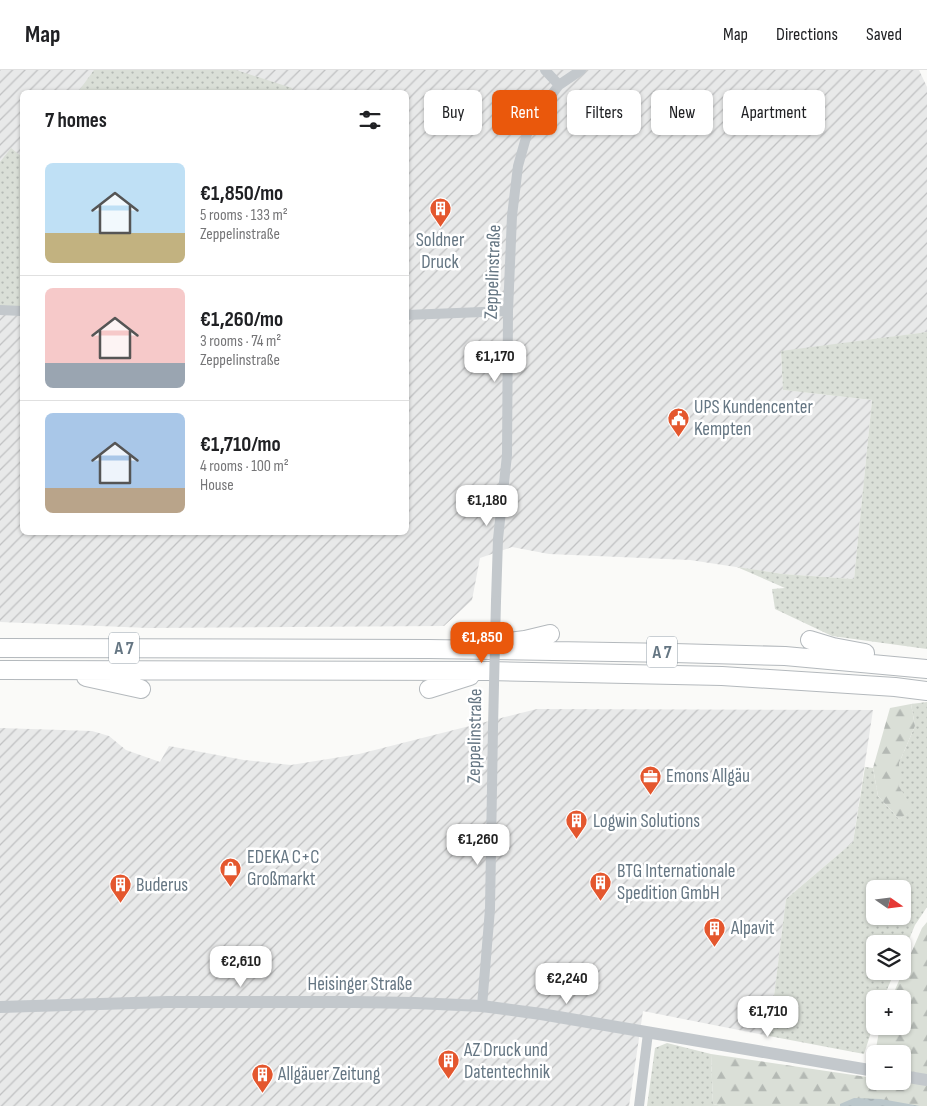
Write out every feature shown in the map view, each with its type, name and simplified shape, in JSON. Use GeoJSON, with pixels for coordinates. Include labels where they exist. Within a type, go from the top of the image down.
{"type":"FeatureCollection","features":[{"type":"Feature","properties":{"kind":"highway"},"geometry":{"type":"LineString","coordinates":[[429,649],[525,640],[550,634]]}},
{"type":"Feature","properties":{"kind":"highway"},"geometry":{"type":"LineString","coordinates":[[810,640],[833,647],[874,655],[895,666]]}},
{"type":"Feature","properties":{"kind":"highway","name":"A 7"},"geometry":{"type":"LineString","coordinates":[[0,648],[429,649],[785,656],[927,669]]}},
{"type":"Feature","properties":{"kind":"highway","name":"A 7"},"geometry":{"type":"LineString","coordinates":[[0,670],[487,671],[722,676],[895,687],[927,691]]}},
{"type":"Feature","properties":{"kind":"highway"},"geometry":{"type":"LineString","coordinates":[[52,670],[141,689]]}},
{"type":"Feature","properties":{"kind":"highway"},"geometry":{"type":"LineString","coordinates":[[429,689],[487,671]]}},
{"type":"Feature","properties":{"kind":"street"},"geometry":{"type":"LineString","coordinates":[[545,70],[559,85]]}},
{"type":"Feature","properties":{"kind":"street","name":"Zeppelinstraße"},"geometry":{"type":"LineString","coordinates":[[482,1006],[490,909],[496,601],[498,539],[507,455],[508,311],[512,216],[518,166],[527,134],[540,110],[559,85],[581,70]]}},
{"type":"Feature","properties":{"kind":"street"},"geometry":{"type":"LineString","coordinates":[[0,310],[20,311]]}},
{"type":"Feature","properties":{"kind":"street"},"geometry":{"type":"LineString","coordinates":[[409,315],[508,311]]}},
{"type":"Feature","properties":{"kind":"street","name":"Heisinger Straße"},"geometry":{"type":"LineString","coordinates":[[0,1007],[167,1002],[344,1002],[482,1006],[541,1014],[866,1069]]}},
{"type":"Feature","properties":{"kind":"street"},"geometry":{"type":"LineString","coordinates":[[638,1106],[652,1034]]}},
{"type":"Feature","properties":{"kind":"street"},"geometry":{"type":"LineString","coordinates":[[911,1077],[927,1080]]}},
{"type":"Feature","properties":{"kind":"shaded area"},"geometry":{"type":"Polygon","coordinates":[[[0,70],[919,70],[927,87],[927,332],[781,352],[783,390],[872,400],[854,579],[783,574],[690,560],[549,554],[512,547],[480,558],[472,600],[444,626],[149,628],[0,622],[0,70]]]}},
{"type":"Feature","properties":{"kind":"shaded area"},"geometry":{"type":"Polygon","coordinates":[[[537,709],[873,710],[853,842],[786,899],[769,1036],[643,1011],[629,1106],[0,1106],[0,728],[92,731],[109,736],[126,750],[160,762],[169,746],[244,760],[291,765],[359,754],[537,709]]]}},
{"type":"Feature","properties":{"kind":"green space"},"geometry":{"type":"Polygon","coordinates":[[[94,70],[236,70],[292,88],[292,90],[79,90],[94,70]]]}},
{"type":"Feature","properties":{"kind":"green space"},"geometry":{"type":"Polygon","coordinates":[[[11,148],[20,155],[20,311],[0,310],[0,162],[11,148]]]}},
{"type":"Feature","properties":{"kind":"green space"},"geometry":{"type":"Polygon","coordinates":[[[927,332],[927,649],[832,636],[775,609],[772,589],[785,588],[737,567],[783,574],[854,579],[872,400],[783,390],[781,351],[927,332]]]}},
{"type":"Feature","properties":{"kind":"green space"},"geometry":{"type":"Polygon","coordinates":[[[927,702],[927,907],[911,935],[866,935],[866,980],[891,980],[887,990],[866,990],[866,1035],[870,1035],[864,1054],[769,1036],[786,899],[853,842],[865,767],[873,768],[878,796],[899,819],[912,811],[899,786],[899,763],[915,726],[911,704],[927,702]]]}},
{"type":"Feature","properties":{"kind":"green space"},"geometry":{"type":"Polygon","coordinates":[[[911,704],[915,726],[899,763],[899,786],[913,811],[899,819],[878,796],[873,768],[890,708],[911,704]]]}},
{"type":"Feature","properties":{"kind":"green space"},"geometry":{"type":"Polygon","coordinates":[[[927,922],[927,1106],[722,1106],[713,1104],[711,1054],[866,1077],[866,1090],[911,1090],[911,1045],[877,1045],[878,1035],[911,1035],[911,990],[895,990],[899,980],[911,980],[911,953],[922,928],[927,922]]]}},
{"type":"Feature","properties":{"kind":"green space"},"geometry":{"type":"Polygon","coordinates":[[[667,1043],[711,1054],[713,1104],[722,1106],[647,1106],[655,1048],[667,1043]]]}},
{"type":"Feature","properties":{"kind":"water"},"geometry":{"type":"Polygon","coordinates":[[[854,1098],[881,1099],[920,1106],[840,1106],[840,1104],[854,1098]]]}},
{"type":"Feature","properties":{"kind":"place","name":"Soldner Druck"},"geometry":{"type":"Point","coordinates":[440,228]}},
{"type":"Feature","properties":{"kind":"place","name":"UPS Kundencenter Kempten"},"geometry":{"type":"Point","coordinates":[678,437]}},
{"type":"Feature","properties":{"kind":"place","name":"Emons Allgäu"},"geometry":{"type":"Point","coordinates":[650,795]}},
{"type":"Feature","properties":{"kind":"place","name":"Logwin Solutions"},"geometry":{"type":"Point","coordinates":[577,840]}},
{"type":"Feature","properties":{"kind":"place","name":"EDEKA C+C Großmarkt"},"geometry":{"type":"Point","coordinates":[231,887]}},
{"type":"Feature","properties":{"kind":"place","name":"BTG Internationale Spedition GmbH"},"geometry":{"type":"Point","coordinates":[601,901]}},
{"type":"Feature","properties":{"kind":"place","name":"Buderus"},"geometry":{"type":"Point","coordinates":[120,904]}},
{"type":"Feature","properties":{"kind":"place","name":"Alpavit"},"geometry":{"type":"Point","coordinates":[715,947]}},
{"type":"Feature","properties":{"kind":"place","name":"AZ Druck und Datentechnik"},"geometry":{"type":"Point","coordinates":[448,1080]}},
{"type":"Feature","properties":{"kind":"place","name":"Allgäuer Zeitung"},"geometry":{"type":"Point","coordinates":[262,1093]}}]}
